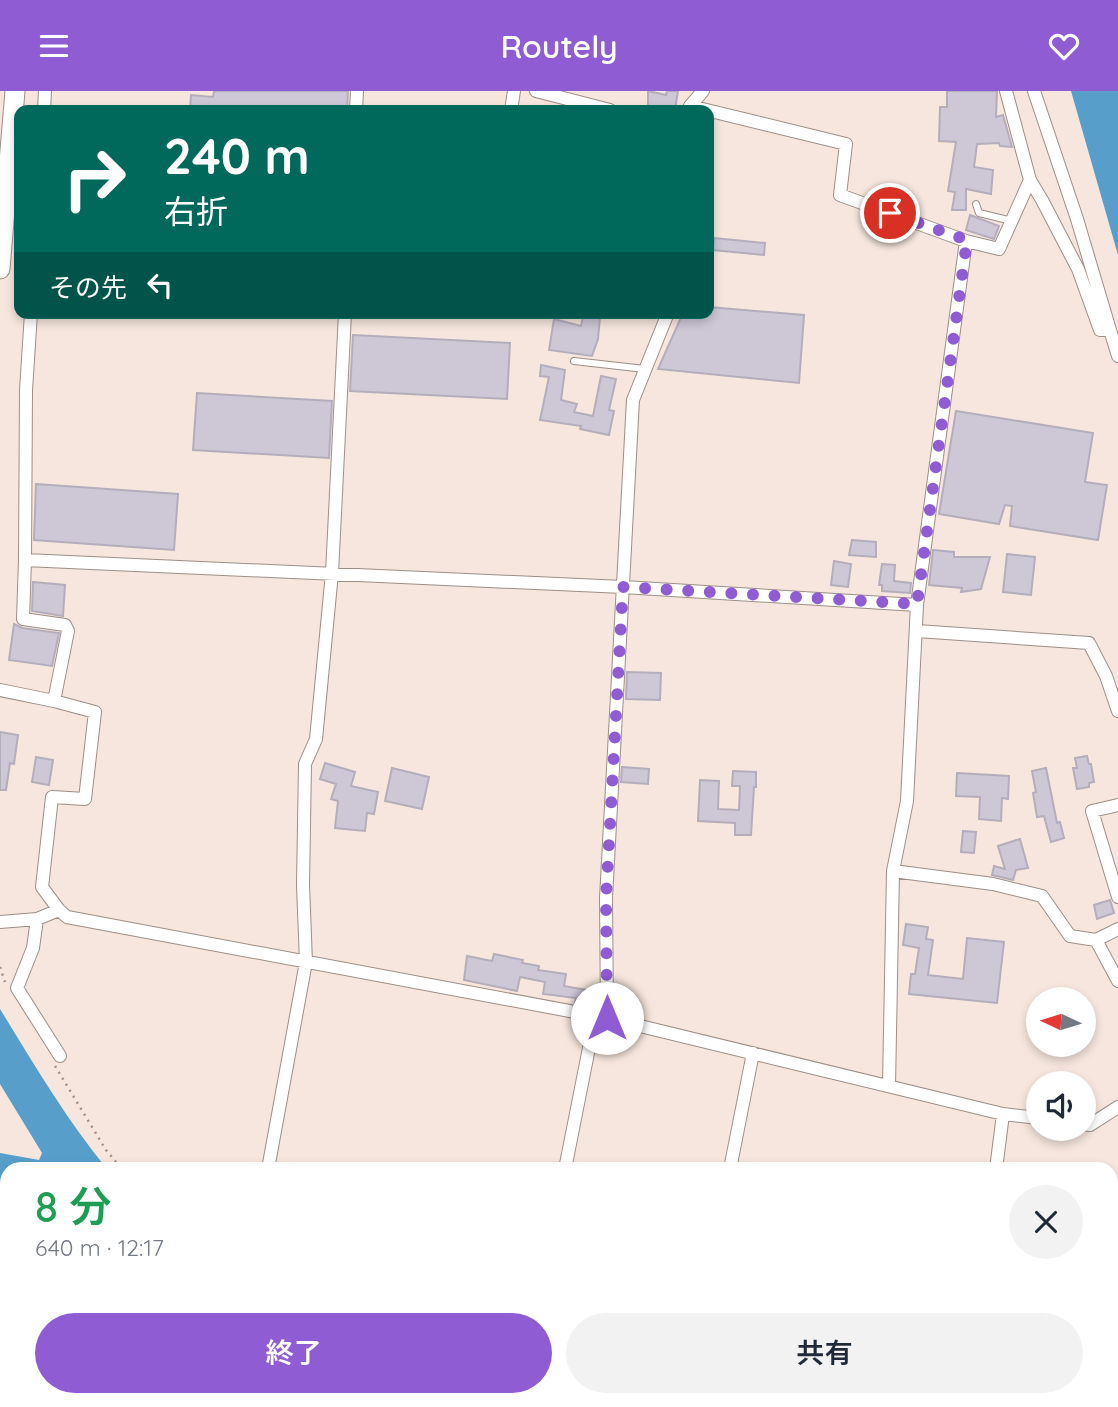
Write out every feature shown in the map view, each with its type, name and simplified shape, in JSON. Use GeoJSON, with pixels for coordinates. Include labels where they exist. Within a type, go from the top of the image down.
{"type":"FeatureCollection","features":[{"type":"Feature","properties":{"kind":"main road"},"geometry":{"type":"LineString","coordinates":[[0,269],[15,91]]}},
{"type":"Feature","properties":{"kind":"street"},"geometry":{"type":"LineString","coordinates":[[536,91],[591,105]]}},
{"type":"Feature","properties":{"kind":"street"},"geometry":{"type":"LineString","coordinates":[[692,105],[703,91]]}},
{"type":"Feature","properties":{"kind":"street"},"geometry":{"type":"LineString","coordinates":[[1006,91],[1030,180],[1078,269],[1100,330],[1110,330]]}},
{"type":"Feature","properties":{"kind":"street"},"geometry":{"type":"LineString","coordinates":[[1034,91],[1077,219],[1118,356]]}},
{"type":"Feature","properties":{"kind":"street"},"geometry":{"type":"LineString","coordinates":[[714,114],[846,144],[840,194],[999,249],[1030,180]]}},
{"type":"Feature","properties":{"kind":"street"},"geometry":{"type":"LineString","coordinates":[[889,1086],[893,871],[907,801],[917,604],[967,240]]}},
{"type":"Feature","properties":{"kind":"street"},"geometry":{"type":"LineString","coordinates":[[31,319],[26,390],[23,619],[65,625],[68,631],[54,701]]}},
{"type":"Feature","properties":{"kind":"street"},"geometry":{"type":"LineString","coordinates":[[269,1162],[306,962],[303,885],[305,764],[316,739],[332,573],[345,319]]}},
{"type":"Feature","properties":{"kind":"street"},"geometry":{"type":"LineString","coordinates":[[566,1162],[589,1048],[607,1018],[606,898],[633,400],[666,319]]}},
{"type":"Feature","properties":{"kind":"street"},"geometry":{"type":"LineString","coordinates":[[25,560],[623,587],[917,604]]}},
{"type":"Feature","properties":{"kind":"street"},"geometry":{"type":"LineString","coordinates":[[917,631],[1089,643],[1106,676],[1118,711]]}},
{"type":"Feature","properties":{"kind":"street"},"geometry":{"type":"LineString","coordinates":[[0,690],[95,712],[85,799],[52,797],[42,887],[67,917],[607,1018],[1003,1114],[1026,1117]]}},
{"type":"Feature","properties":{"kind":"street"},"geometry":{"type":"LineString","coordinates":[[1118,804],[1092,811],[1118,897]]}},
{"type":"Feature","properties":{"kind":"street"},"geometry":{"type":"LineString","coordinates":[[893,871],[993,884],[1042,896],[1070,936],[1096,940],[1118,929]]}},
{"type":"Feature","properties":{"kind":"street"},"geometry":{"type":"LineString","coordinates":[[0,922],[37,919],[59,910]]}},
{"type":"Feature","properties":{"kind":"street"},"geometry":{"type":"LineString","coordinates":[[37,919],[33,948],[18,988],[55,1057]]}},
{"type":"Feature","properties":{"kind":"street"},"geometry":{"type":"LineString","coordinates":[[1096,940],[1118,981]]}},
{"type":"Feature","properties":{"kind":"street"},"geometry":{"type":"LineString","coordinates":[[731,1162],[753,1053]]}},
{"type":"Feature","properties":{"kind":"street"},"geometry":{"type":"LineString","coordinates":[[1096,1121],[1118,1107]]}},
{"type":"Feature","properties":{"kind":"street"},"geometry":{"type":"LineString","coordinates":[[997,1162],[1003,1114]]}},
{"type":"Feature","properties":{"kind":"lane"},"geometry":{"type":"LineString","coordinates":[[976,204],[979,212],[1012,221]]}},
{"type":"Feature","properties":{"kind":"lane"},"geometry":{"type":"LineString","coordinates":[[574,361],[645,369]]}},
{"type":"Feature","properties":{"kind":"path"},"geometry":{"type":"LineString","coordinates":[[0,967],[8,988]]}},
{"type":"Feature","properties":{"kind":"path"},"geometry":{"type":"LineString","coordinates":[[55,1057],[106,1150],[116,1162]]}},
{"type":"Feature","properties":{"kind":"water"},"geometry":{"type":"Polygon","coordinates":[[[1071,91],[1118,91],[1118,255],[1071,91]]]}},
{"type":"Feature","properties":{"kind":"water"},"geometry":{"type":"Polygon","coordinates":[[[0,1009],[64,1111],[101,1162],[0,1162],[0,1153],[39,1160],[42,1153],[0,1084],[0,1009]]]}},
{"type":"Feature","properties":{"kind":"building"},"geometry":{"type":"Polygon","coordinates":[[[214,91],[348,91],[347,105],[190,105],[191,95],[213,97],[214,91]]]}},
{"type":"Feature","properties":{"kind":"building"},"geometry":{"type":"Polygon","coordinates":[[[648,91],[666,95],[667,91],[678,91],[676,105],[648,105],[648,91]]]}},
{"type":"Feature","properties":{"kind":"building"},"geometry":{"type":"Polygon","coordinates":[[[947,91],[997,91],[996,117],[1003,115],[1012,147],[1000,146],[999,143],[977,144],[974,167],[993,170],[991,194],[966,189],[966,210],[952,210],[955,192],[948,191],[956,142],[939,141],[940,107],[947,107],[947,91]]]}},
{"type":"Feature","properties":{"kind":"building"},"geometry":{"type":"Polygon","coordinates":[[[970,215],[999,226],[994,239],[966,230],[970,215]]]}},
{"type":"Feature","properties":{"kind":"building"},"geometry":{"type":"Polygon","coordinates":[[[714,238],[765,243],[764,255],[714,250],[714,238]]]}},
{"type":"Feature","properties":{"kind":"building"},"geometry":{"type":"Polygon","coordinates":[[[714,307],[804,315],[799,383],[658,369],[680,319],[714,319],[714,307]]]}},
{"type":"Feature","properties":{"kind":"building"},"geometry":{"type":"Polygon","coordinates":[[[554,319],[581,326],[582,319],[600,319],[598,339],[592,356],[549,350],[554,319]]]}},
{"type":"Feature","properties":{"kind":"building"},"geometry":{"type":"Polygon","coordinates":[[[353,335],[510,343],[507,399],[350,391],[353,335]]]}},
{"type":"Feature","properties":{"kind":"building"},"geometry":{"type":"Polygon","coordinates":[[[541,365],[565,370],[561,400],[577,404],[574,412],[593,416],[601,376],[616,379],[609,410],[614,411],[609,435],[580,429],[581,426],[540,420],[549,377],[540,376],[541,365]]]}},
{"type":"Feature","properties":{"kind":"building"},"geometry":{"type":"Polygon","coordinates":[[[197,393],[332,401],[329,458],[193,450],[197,393]]]}},
{"type":"Feature","properties":{"kind":"building"},"geometry":{"type":"Polygon","coordinates":[[[956,411],[1093,433],[1085,482],[1107,485],[1098,540],[1010,526],[1012,506],[1005,505],[999,524],[939,514],[956,411]]]}},
{"type":"Feature","properties":{"kind":"building"},"geometry":{"type":"Polygon","coordinates":[[[36,484],[178,494],[174,550],[34,540],[36,484]]]}},
{"type":"Feature","properties":{"kind":"building"},"geometry":{"type":"Polygon","coordinates":[[[852,540],[876,542],[876,557],[849,555],[852,540]]]}},
{"type":"Feature","properties":{"kind":"building"},"geometry":{"type":"Polygon","coordinates":[[[933,550],[954,552],[954,557],[990,557],[981,589],[961,592],[962,588],[929,585],[933,550]]]}},
{"type":"Feature","properties":{"kind":"building"},"geometry":{"type":"Polygon","coordinates":[[[1007,554],[1035,557],[1031,595],[1003,592],[1007,554]]]}},
{"type":"Feature","properties":{"kind":"building"},"geometry":{"type":"Polygon","coordinates":[[[834,561],[851,564],[848,587],[831,585],[834,561]]]}},
{"type":"Feature","properties":{"kind":"building"},"geometry":{"type":"Polygon","coordinates":[[[882,564],[895,565],[894,581],[911,583],[910,593],[882,591],[882,585],[879,585],[882,564]]]}},
{"type":"Feature","properties":{"kind":"building"},"geometry":{"type":"Polygon","coordinates":[[[33,582],[65,585],[63,616],[32,611],[33,582]]]}},
{"type":"Feature","properties":{"kind":"building"},"geometry":{"type":"Polygon","coordinates":[[[14,624],[22,628],[59,633],[52,666],[9,660],[14,624]]]}},
{"type":"Feature","properties":{"kind":"building"},"geometry":{"type":"Polygon","coordinates":[[[627,672],[661,673],[660,700],[626,699],[627,672]]]}},
{"type":"Feature","properties":{"kind":"building"},"geometry":{"type":"Polygon","coordinates":[[[0,732],[18,735],[14,764],[10,763],[6,790],[0,790],[0,732]]]}},
{"type":"Feature","properties":{"kind":"building"},"geometry":{"type":"Polygon","coordinates":[[[1087,756],[1094,782],[1089,783],[1089,787],[1077,789],[1073,768],[1077,768],[1075,758],[1087,756]]]}},
{"type":"Feature","properties":{"kind":"building"},"geometry":{"type":"Polygon","coordinates":[[[36,757],[53,760],[49,785],[32,782],[36,757]]]}},
{"type":"Feature","properties":{"kind":"building"},"geometry":{"type":"Polygon","coordinates":[[[325,763],[355,772],[351,786],[378,792],[374,814],[367,813],[365,831],[335,828],[338,801],[331,799],[336,784],[320,779],[325,763]]]}},
{"type":"Feature","properties":{"kind":"building"},"geometry":{"type":"Polygon","coordinates":[[[622,767],[649,769],[648,784],[621,782],[622,767]]]}},
{"type":"Feature","properties":{"kind":"building"},"geometry":{"type":"Polygon","coordinates":[[[392,768],[429,777],[422,809],[385,801],[392,768]]]}},
{"type":"Feature","properties":{"kind":"building"},"geometry":{"type":"Polygon","coordinates":[[[1046,768],[1057,823],[1060,822],[1064,838],[1051,842],[1044,816],[1037,817],[1033,793],[1036,792],[1032,771],[1046,768]]]}},
{"type":"Feature","properties":{"kind":"building"},"geometry":{"type":"Polygon","coordinates":[[[733,771],[756,772],[751,835],[735,835],[735,823],[698,821],[700,780],[719,781],[718,809],[739,810],[740,786],[732,786],[733,771]]]}},
{"type":"Feature","properties":{"kind":"building"},"geometry":{"type":"Polygon","coordinates":[[[957,773],[1009,776],[1008,799],[1002,798],[1001,821],[979,819],[980,797],[956,796],[957,773]]]}},
{"type":"Feature","properties":{"kind":"building"},"geometry":{"type":"Polygon","coordinates":[[[963,831],[976,832],[974,853],[961,852],[963,831]]]}},
{"type":"Feature","properties":{"kind":"building"},"geometry":{"type":"Polygon","coordinates":[[[1020,839],[1028,868],[1016,870],[1013,880],[992,875],[994,866],[1005,869],[998,846],[1020,839]]]}},
{"type":"Feature","properties":{"kind":"building"},"geometry":{"type":"Polygon","coordinates":[[[1110,900],[1114,913],[1097,919],[1094,905],[1110,900]]]}},
{"type":"Feature","properties":{"kind":"building"},"geometry":{"type":"Polygon","coordinates":[[[906,924],[928,927],[926,939],[933,940],[928,975],[963,979],[967,938],[1004,942],[997,1003],[909,994],[911,974],[915,974],[919,948],[903,945],[906,924]]]}},
{"type":"Feature","properties":{"kind":"building"},"geometry":{"type":"Polygon","coordinates":[[[494,954],[523,960],[522,963],[539,966],[538,970],[566,974],[564,986],[598,992],[598,1007],[575,1003],[576,998],[543,994],[545,982],[520,977],[517,991],[464,980],[467,956],[492,961],[494,954]]]}},
{"type":"Feature","properties":{"kind":"route"},"geometry":{"type":"LineString","coordinates":[[607,1018],[606,898],[623,587],[917,604],[967,240],[890,213]]}}]}
